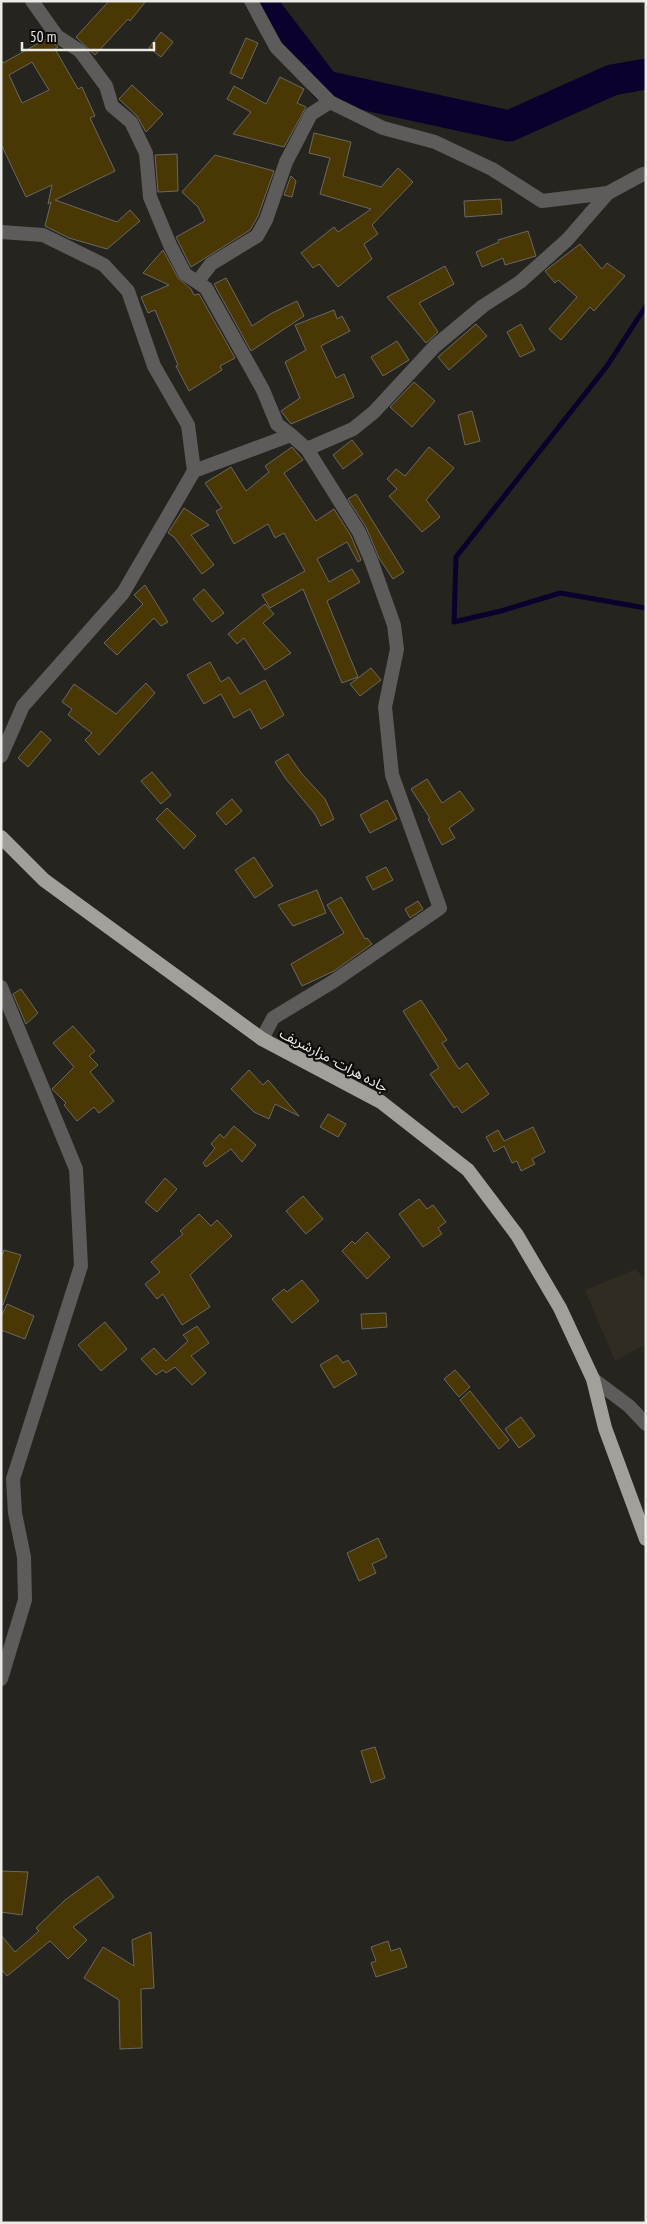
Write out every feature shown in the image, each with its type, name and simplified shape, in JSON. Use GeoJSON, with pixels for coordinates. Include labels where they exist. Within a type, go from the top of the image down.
{"type":"FeatureCollection","features":[{"type":"Feature","properties":{"kind":"highway","name":"جاده هرات- مزارشریف"},"geometry":{"type":"LineString","coordinates":[[1,836],[44,880],[262,1039],[381,1102],[468,1170],[522,1243],[560,1308],[593,1379],[606,1428],[646,1539]]}},
{"type":"Feature","properties":{"kind":"street"},"geometry":{"type":"LineString","coordinates":[[32,1],[57,36],[80,51],[106,86],[112,106],[131,122],[146,154],[150,196],[170,245],[185,274],[206,288],[263,390],[277,424],[307,449],[359,532],[394,625],[397,649],[385,707],[392,775],[440,908],[334,981],[273,1018],[262,1039]]}},
{"type":"Feature","properties":{"kind":"street"},"geometry":{"type":"LineString","coordinates":[[251,1],[276,47],[330,102],[383,128],[435,142],[492,169],[542,200],[608,193]]}},
{"type":"Feature","properties":{"kind":"street"},"geometry":{"type":"LineString","coordinates":[[198,281],[211,264],[257,236],[266,220],[286,162],[311,114],[330,102]]}},
{"type":"Feature","properties":{"kind":"street"},"geometry":{"type":"LineString","coordinates":[[307,449],[353,429],[374,412],[435,346],[483,306],[527,276],[568,240],[608,193],[642,174],[646,174]]}},
{"type":"Feature","properties":{"kind":"street"},"geometry":{"type":"LineString","coordinates":[[1,232],[43,235],[104,265],[128,291],[154,366],[188,425],[194,471],[123,593],[23,706],[1,756]]}},
{"type":"Feature","properties":{"kind":"street"},"geometry":{"type":"LineString","coordinates":[[194,471],[290,435]]}},
{"type":"Feature","properties":{"kind":"street"},"geometry":{"type":"LineString","coordinates":[[1,986],[76,1169],[82,1266],[13,1479],[15,1513],[24,1557],[25,1600],[1,1680]]}},
{"type":"Feature","properties":{"kind":"street"},"geometry":{"type":"LineString","coordinates":[[593,1379],[629,1406],[646,1424]]}},
{"type":"Feature","properties":{"kind":"shaded area"},"geometry":{"type":"Polygon","coordinates":[[[636,1269],[646,1282],[646,1344],[615,1361],[585,1290],[636,1269]]]}},
{"type":"Feature","properties":{"kind":"building"},"geometry":{"type":"Polygon","coordinates":[[[109,1],[146,1],[130,21],[128,19],[95,55],[76,37],[109,1]]]}},
{"type":"Feature","properties":{"kind":"building"},"geometry":{"type":"Polygon","coordinates":[[[161,32],[173,42],[161,57],[149,48],[161,32]]]}},
{"type":"Feature","properties":{"kind":"building"},"geometry":{"type":"Polygon","coordinates":[[[48,38],[58,47],[55,49],[78,89],[82,87],[95,116],[90,118],[115,171],[55,200],[117,222],[130,210],[140,221],[107,249],[69,238],[45,226],[51,202],[48,204],[52,185],[26,197],[1,144],[1,60],[3,63],[48,38]],[[32,62],[9,75],[22,103],[49,90],[32,62]]]}},
{"type":"Feature","properties":{"kind":"building"},"geometry":{"type":"Polygon","coordinates":[[[246,38],[258,43],[242,79],[230,73],[246,38]]]}},
{"type":"Feature","properties":{"kind":"building"},"geometry":{"type":"Polygon","coordinates":[[[280,77],[304,89],[297,103],[306,107],[284,147],[233,134],[251,112],[227,99],[234,86],[266,104],[280,77]]]}},
{"type":"Feature","properties":{"kind":"building"},"geometry":{"type":"Polygon","coordinates":[[[132,85],[163,114],[146,132],[137,116],[119,99],[132,85]]]}},
{"type":"Feature","properties":{"kind":"building"},"geometry":{"type":"Polygon","coordinates":[[[314,133],[351,142],[343,176],[381,187],[398,168],[413,182],[372,225],[378,234],[364,244],[372,259],[338,287],[319,264],[313,268],[301,253],[334,227],[338,232],[371,209],[320,194],[330,158],[309,153],[314,133]]]}},
{"type":"Feature","properties":{"kind":"building"},"geometry":{"type":"Polygon","coordinates":[[[177,154],[178,191],[158,192],[155,155],[177,154]]]}},
{"type":"Feature","properties":{"kind":"building"},"geometry":{"type":"Polygon","coordinates":[[[215,155],[274,171],[258,216],[250,230],[191,267],[176,237],[205,221],[198,207],[182,192],[215,155]]]}},
{"type":"Feature","properties":{"kind":"building"},"geometry":{"type":"Polygon","coordinates":[[[291,176],[296,181],[292,197],[284,195],[291,176]]]}},
{"type":"Feature","properties":{"kind":"building"},"geometry":{"type":"Polygon","coordinates":[[[501,199],[502,214],[465,217],[464,201],[501,199]]]}},
{"type":"Feature","properties":{"kind":"building"},"geometry":{"type":"Polygon","coordinates":[[[528,231],[536,256],[505,265],[503,258],[482,267],[476,252],[499,242],[498,240],[528,231]]]}},
{"type":"Feature","properties":{"kind":"building"},"geometry":{"type":"Polygon","coordinates":[[[580,244],[602,269],[607,263],[625,276],[594,311],[590,307],[561,340],[549,329],[577,297],[558,280],[555,283],[545,271],[580,244]]]}},
{"type":"Feature","properties":{"kind":"building"},"geometry":{"type":"Polygon","coordinates":[[[163,250],[178,278],[191,289],[194,295],[199,294],[235,358],[220,366],[222,370],[189,391],[176,366],[178,365],[155,310],[148,313],[141,297],[169,285],[143,273],[163,250]]]}},
{"type":"Feature","properties":{"kind":"building"},"geometry":{"type":"Polygon","coordinates":[[[445,266],[454,284],[419,303],[438,332],[426,343],[387,297],[445,266]]]}},
{"type":"Feature","properties":{"kind":"building"},"geometry":{"type":"Polygon","coordinates":[[[226,278],[252,326],[272,313],[297,301],[304,316],[251,351],[214,284],[226,278]]]}},
{"type":"Feature","properties":{"kind":"building"},"geometry":{"type":"Polygon","coordinates":[[[334,310],[337,319],[342,316],[350,331],[321,346],[336,378],[344,374],[354,397],[291,424],[281,411],[300,398],[285,362],[306,350],[295,325],[334,310]]]}},
{"type":"Feature","properties":{"kind":"building"},"geometry":{"type":"Polygon","coordinates":[[[476,324],[487,336],[449,370],[438,357],[476,324]]]}},
{"type":"Feature","properties":{"kind":"building"},"geometry":{"type":"Polygon","coordinates":[[[521,324],[535,350],[520,357],[507,332],[521,324]]]}},
{"type":"Feature","properties":{"kind":"building"},"geometry":{"type":"Polygon","coordinates":[[[397,341],[409,360],[383,376],[371,357],[397,341]]]}},
{"type":"Feature","properties":{"kind":"building"},"geometry":{"type":"Polygon","coordinates":[[[414,382],[435,401],[412,427],[390,407],[414,382]]]}},
{"type":"Feature","properties":{"kind":"building"},"geometry":{"type":"Polygon","coordinates":[[[472,411],[480,441],[465,445],[458,415],[472,411]]]}},
{"type":"Feature","properties":{"kind":"building"},"geometry":{"type":"Polygon","coordinates":[[[352,440],[363,454],[343,469],[333,455],[352,440]]]}},
{"type":"Feature","properties":{"kind":"building"},"geometry":{"type":"Polygon","coordinates":[[[292,447],[303,460],[284,473],[316,521],[334,509],[351,536],[361,560],[358,562],[347,542],[317,559],[329,582],[352,569],[360,582],[327,601],[358,677],[342,683],[303,589],[270,608],[262,595],[305,571],[284,533],[275,538],[268,524],[234,544],[216,511],[222,508],[205,483],[231,467],[246,491],[269,472],[265,466],[292,447]]]}},
{"type":"Feature","properties":{"kind":"building"},"geometry":{"type":"Polygon","coordinates":[[[429,447],[454,468],[426,500],[440,517],[422,532],[389,496],[397,489],[387,479],[396,469],[405,476],[429,447]]]}},
{"type":"Feature","properties":{"kind":"building"},"geometry":{"type":"Polygon","coordinates":[[[356,494],[404,572],[393,579],[379,558],[366,527],[348,499],[356,494]]]}},
{"type":"Feature","properties":{"kind":"building"},"geometry":{"type":"Polygon","coordinates":[[[184,508],[209,525],[191,535],[214,565],[202,574],[174,537],[168,533],[184,508]]]}},
{"type":"Feature","properties":{"kind":"building"},"geometry":{"type":"Polygon","coordinates":[[[145,585],[168,622],[161,626],[154,618],[117,655],[104,643],[143,604],[134,595],[145,585]]]}},
{"type":"Feature","properties":{"kind":"building"},"geometry":{"type":"Polygon","coordinates":[[[204,589],[224,613],[212,622],[193,599],[204,589]]]}},
{"type":"Feature","properties":{"kind":"building"},"geometry":{"type":"Polygon","coordinates":[[[265,604],[274,614],[263,623],[291,653],[265,670],[244,638],[237,644],[228,634],[265,604]]]}},
{"type":"Feature","properties":{"kind":"building"},"geometry":{"type":"Polygon","coordinates":[[[210,662],[221,682],[229,677],[240,694],[265,680],[284,715],[261,729],[250,709],[234,718],[221,694],[204,704],[187,675],[210,662]]]}},
{"type":"Feature","properties":{"kind":"building"},"geometry":{"type":"Polygon","coordinates":[[[371,668],[381,680],[360,696],[350,684],[371,668]]]}},
{"type":"Feature","properties":{"kind":"building"},"geometry":{"type":"Polygon","coordinates":[[[146,683],[155,693],[99,755],[85,740],[92,733],[68,715],[72,709],[62,702],[74,684],[116,714],[146,683]]]}},
{"type":"Feature","properties":{"kind":"building"},"geometry":{"type":"Polygon","coordinates":[[[41,731],[51,740],[28,767],[18,758],[41,731]]]}},
{"type":"Feature","properties":{"kind":"building"},"geometry":{"type":"Polygon","coordinates":[[[288,754],[302,774],[325,799],[334,819],[321,826],[315,814],[286,779],[275,762],[288,754]]]}},
{"type":"Feature","properties":{"kind":"building"},"geometry":{"type":"Polygon","coordinates":[[[152,772],[171,795],[161,804],[141,781],[152,772]]]}},
{"type":"Feature","properties":{"kind":"building"},"geometry":{"type":"Polygon","coordinates":[[[427,779],[442,803],[460,791],[474,810],[449,828],[455,838],[442,845],[428,819],[430,818],[411,789],[427,779]]]}},
{"type":"Feature","properties":{"kind":"building"},"geometry":{"type":"Polygon","coordinates":[[[232,799],[242,811],[226,825],[216,813],[232,799]]]}},
{"type":"Feature","properties":{"kind":"building"},"geometry":{"type":"Polygon","coordinates":[[[387,800],[397,819],[370,833],[360,815],[387,800]]]}},
{"type":"Feature","properties":{"kind":"building"},"geometry":{"type":"Polygon","coordinates":[[[167,808],[196,836],[184,849],[156,819],[167,808]]]}},
{"type":"Feature","properties":{"kind":"building"},"geometry":{"type":"Polygon","coordinates":[[[254,857],[273,886],[255,898],[235,870],[254,857]]]}},
{"type":"Feature","properties":{"kind":"building"},"geometry":{"type":"Polygon","coordinates":[[[386,867],[393,880],[373,890],[366,877],[386,867]]]}},
{"type":"Feature","properties":{"kind":"building"},"geometry":{"type":"Polygon","coordinates":[[[317,890],[326,913],[293,926],[278,905],[317,890]]]}},
{"type":"Feature","properties":{"kind":"building"},"geometry":{"type":"Polygon","coordinates":[[[341,897],[365,939],[367,938],[372,944],[334,971],[302,986],[291,964],[344,933],[327,905],[341,897]]]}},
{"type":"Feature","properties":{"kind":"building"},"geometry":{"type":"Polygon","coordinates":[[[418,901],[423,909],[410,918],[405,909],[418,901]]]}},
{"type":"Feature","properties":{"kind":"building"},"geometry":{"type":"Polygon","coordinates":[[[21,989],[38,1013],[26,1024],[13,994],[21,989]]]}},
{"type":"Feature","properties":{"kind":"building"},"geometry":{"type":"Polygon","coordinates":[[[421,1000],[447,1040],[442,1043],[459,1069],[467,1063],[489,1094],[462,1113],[457,1106],[454,1108],[430,1074],[439,1068],[403,1011],[421,1000]]]}},
{"type":"Feature","properties":{"kind":"building"},"geometry":{"type":"Polygon","coordinates":[[[73,1026],[95,1051],[89,1056],[98,1065],[90,1072],[114,1101],[99,1113],[94,1107],[77,1121],[64,1105],[66,1103],[52,1089],[74,1067],[53,1043],[73,1026]]]}},
{"type":"Feature","properties":{"kind":"building"},"geometry":{"type":"Polygon","coordinates":[[[249,1070],[263,1085],[268,1080],[299,1116],[275,1104],[269,1119],[254,1112],[231,1089],[249,1070]]]}},
{"type":"Feature","properties":{"kind":"building"},"geometry":{"type":"Polygon","coordinates":[[[328,1114],[346,1124],[338,1137],[320,1127],[328,1114]]]}},
{"type":"Feature","properties":{"kind":"building"},"geometry":{"type":"Polygon","coordinates":[[[234,1126],[256,1145],[242,1162],[231,1149],[206,1167],[203,1163],[215,1148],[211,1144],[220,1134],[224,1138],[234,1126]]]}},
{"type":"Feature","properties":{"kind":"building"},"geometry":{"type":"Polygon","coordinates":[[[533,1127],[545,1152],[532,1159],[535,1164],[521,1171],[517,1161],[512,1163],[504,1146],[494,1152],[486,1137],[498,1130],[504,1141],[533,1127]]]}},
{"type":"Feature","properties":{"kind":"building"},"geometry":{"type":"Polygon","coordinates":[[[165,1178],[177,1189],[157,1212],[145,1202],[165,1178]]]}},
{"type":"Feature","properties":{"kind":"building"},"geometry":{"type":"Polygon","coordinates":[[[303,1196],[323,1219],[306,1234],[286,1211],[303,1196]]]}},
{"type":"Feature","properties":{"kind":"building"},"geometry":{"type":"Polygon","coordinates":[[[419,1199],[427,1209],[433,1205],[446,1222],[438,1228],[442,1234],[423,1247],[399,1214],[419,1199]]]}},
{"type":"Feature","properties":{"kind":"building"},"geometry":{"type":"Polygon","coordinates":[[[199,1214],[211,1226],[217,1220],[232,1236],[190,1275],[210,1307],[182,1325],[163,1294],[157,1299],[145,1284],[160,1272],[151,1262],[183,1234],[180,1231],[199,1214]]]}},
{"type":"Feature","properties":{"kind":"building"},"geometry":{"type":"Polygon","coordinates":[[[367,1232],[390,1257],[367,1279],[342,1251],[352,1241],[355,1244],[367,1232]]]}},
{"type":"Feature","properties":{"kind":"building"},"geometry":{"type":"Polygon","coordinates":[[[4,1250],[21,1255],[3,1305],[1,1304],[1,1258],[4,1250]]]}},
{"type":"Feature","properties":{"kind":"building"},"geometry":{"type":"Polygon","coordinates":[[[302,1280],[319,1301],[292,1323],[272,1299],[284,1289],[287,1292],[302,1280]]]}},
{"type":"Feature","properties":{"kind":"building"},"geometry":{"type":"Polygon","coordinates":[[[7,1304],[34,1316],[25,1339],[1,1330],[1,1317],[7,1304]]]}},
{"type":"Feature","properties":{"kind":"building"},"geometry":{"type":"Polygon","coordinates":[[[386,1313],[387,1327],[362,1329],[361,1314],[386,1313]]]}},
{"type":"Feature","properties":{"kind":"building"},"geometry":{"type":"Polygon","coordinates":[[[105,1322],[127,1349],[101,1371],[78,1345],[105,1322]]]}},
{"type":"Feature","properties":{"kind":"building"},"geometry":{"type":"Polygon","coordinates":[[[197,1326],[209,1343],[191,1356],[206,1373],[192,1385],[175,1367],[166,1373],[163,1370],[156,1375],[141,1359],[154,1348],[166,1361],[188,1341],[183,1335],[197,1326]]]}},
{"type":"Feature","properties":{"kind":"building"},"geometry":{"type":"Polygon","coordinates":[[[337,1355],[343,1363],[348,1360],[357,1374],[334,1388],[320,1365],[337,1355]]]}},
{"type":"Feature","properties":{"kind":"building"},"geometry":{"type":"Polygon","coordinates":[[[455,1370],[470,1387],[459,1397],[444,1379],[455,1370]]]}},
{"type":"Feature","properties":{"kind":"building"},"geometry":{"type":"Polygon","coordinates":[[[470,1391],[509,1440],[499,1449],[460,1400],[470,1391]]]}},
{"type":"Feature","properties":{"kind":"building"},"geometry":{"type":"Polygon","coordinates":[[[521,1417],[535,1436],[519,1448],[505,1429],[521,1417]]]}},
{"type":"Feature","properties":{"kind":"building"},"geometry":{"type":"Polygon","coordinates":[[[378,1538],[387,1557],[372,1564],[376,1573],[359,1581],[347,1553],[378,1538]]]}},
{"type":"Feature","properties":{"kind":"building"},"geometry":{"type":"Polygon","coordinates":[[[375,1747],[385,1778],[371,1783],[361,1751],[375,1747]]]}},
{"type":"Feature","properties":{"kind":"building"},"geometry":{"type":"Polygon","coordinates":[[[1,1871],[28,1872],[22,1915],[1,1912],[1,1871]]]}},
{"type":"Feature","properties":{"kind":"building"},"geometry":{"type":"Polygon","coordinates":[[[98,1876],[114,1897],[73,1927],[87,1940],[68,1959],[50,1941],[7,1976],[1,1969],[1,1935],[15,1952],[39,1931],[36,1928],[65,1900],[98,1876]]]}},
{"type":"Feature","properties":{"kind":"building"},"geometry":{"type":"Polygon","coordinates":[[[151,1932],[154,1988],[141,1989],[142,2048],[120,2049],[119,2000],[84,1978],[103,1947],[134,1966],[132,1940],[151,1932]]]}},
{"type":"Feature","properties":{"kind":"building"},"geometry":{"type":"Polygon","coordinates":[[[388,1941],[391,1951],[400,1948],[407,1967],[376,1977],[371,1963],[376,1961],[371,1947],[388,1941]]]}},
{"type":"Feature","properties":{"kind":"waterway"},"geometry":{"type":"LineString","coordinates":[[260,1],[325,86],[509,126],[612,80],[646,74]]}},
{"type":"Feature","properties":{"kind":"waterway"},"geometry":{"type":"LineString","coordinates":[[646,306],[607,366],[456,557],[454,622],[501,611],[560,593],[646,608]]}}]}
